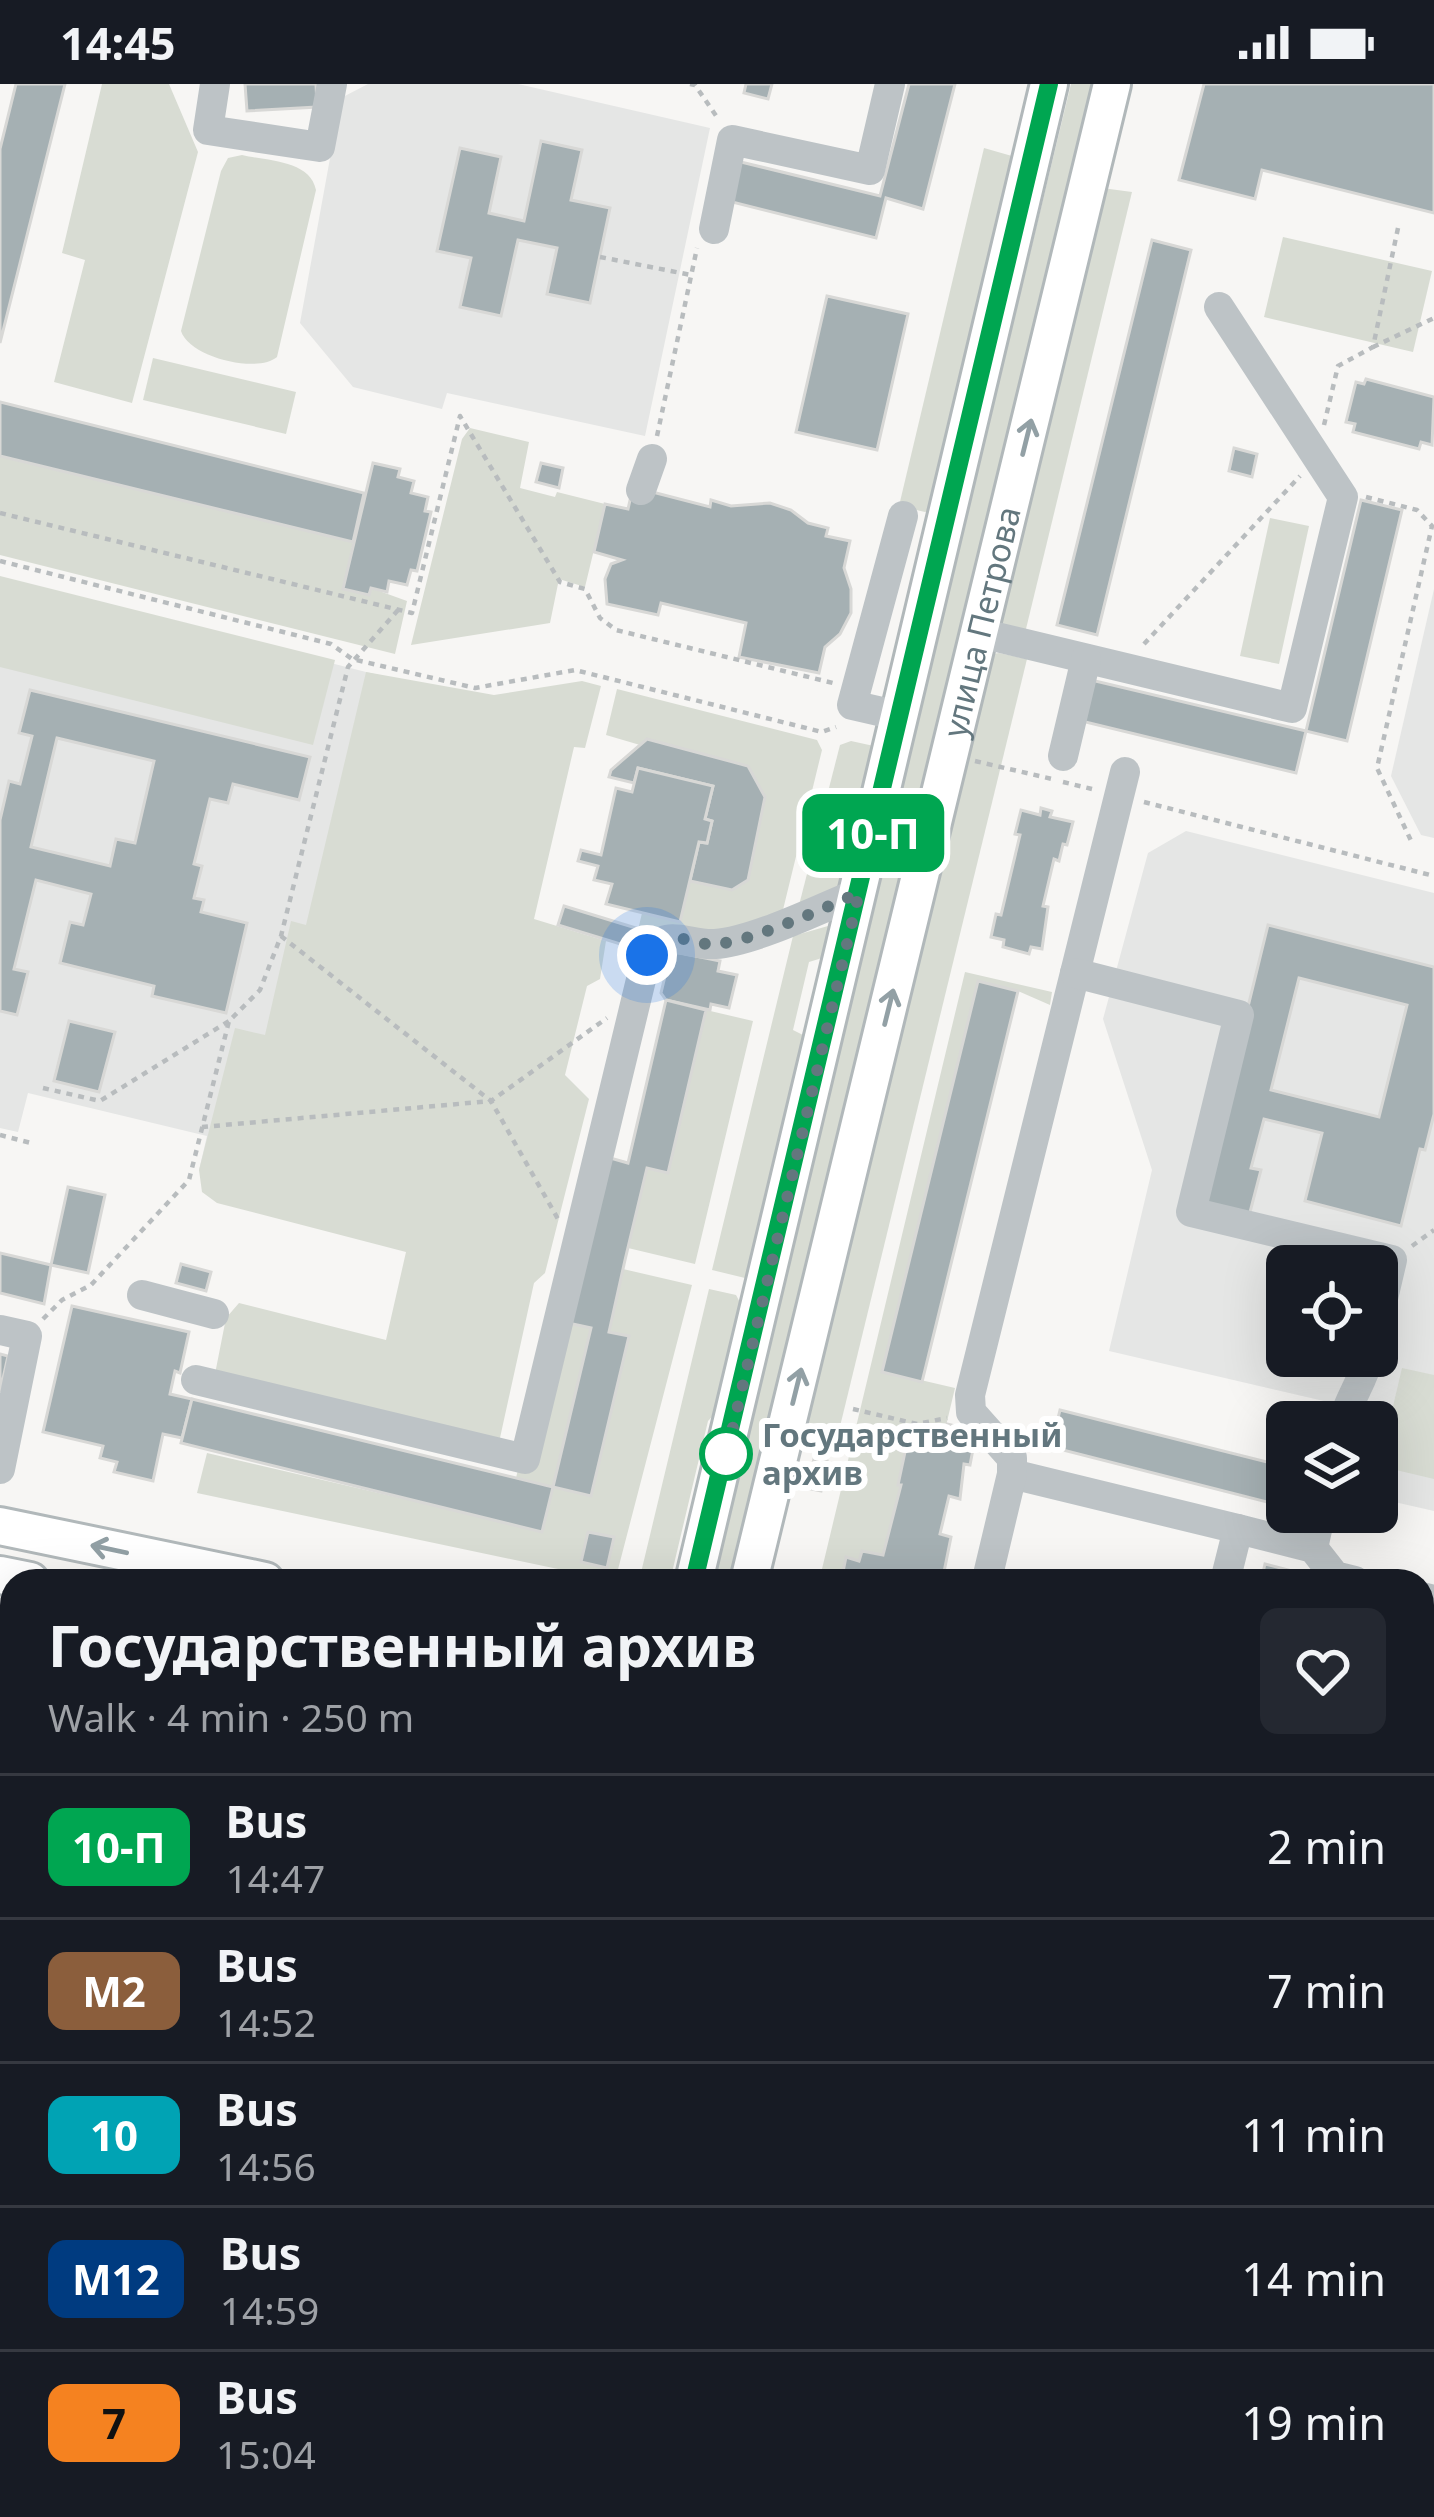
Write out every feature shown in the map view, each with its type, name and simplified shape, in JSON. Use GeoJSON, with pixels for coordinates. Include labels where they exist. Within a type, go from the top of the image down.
{"type":"FeatureCollection","features":[{"type":"Feature","properties":{"kind":"main road","name":"улица Петрова"},"geometry":{"type":"LineString","coordinates":[[697,1569],[1049,84]]}},
{"type":"Feature","properties":{"kind":"main road","name":"улица Петрова"},"geometry":{"type":"LineString","coordinates":[[752,1569],[1112,84]]}},
{"type":"Feature","properties":{"kind":"main road"},"geometry":{"type":"LineString","coordinates":[[0,1526],[207,1569]]}},
{"type":"Feature","properties":{"kind":"lane"},"geometry":{"type":"LineString","coordinates":[[215,84],[208,130],[320,147],[332,84]]}},
{"type":"Feature","properties":{"kind":"lane"},"geometry":{"type":"LineString","coordinates":[[714,230],[732,140],[870,170],[890,84]]}},
{"type":"Feature","properties":{"kind":"lane"},"geometry":{"type":"LineString","coordinates":[[980,633],[1292,708],[1342,497],[1219,308]]}},
{"type":"Feature","properties":{"kind":"lane"},"geometry":{"type":"LineString","coordinates":[[641,490],[652,459]]}},
{"type":"Feature","properties":{"kind":"lane"},"geometry":{"type":"LineString","coordinates":[[900,716],[852,705],[903,515]]}},
{"type":"Feature","properties":{"kind":"lane"},"geometry":{"type":"LineString","coordinates":[[1063,755],[1087,658]]}},
{"type":"Feature","properties":{"kind":"lane"},"geometry":{"type":"LineString","coordinates":[[989,1569],[1012,1458],[971,1412],[970,1395],[1123,784]]}},
{"type":"Feature","properties":{"kind":"lane"},"geometry":{"type":"LineString","coordinates":[[196,1380],[525,1459],[647,955],[654,945],[678,936],[714,945],[859,893]]}},
{"type":"Feature","properties":{"kind":"lane"},"geometry":{"type":"LineString","coordinates":[[1076,973],[1239,1015],[1191,1212],[1329,1245]]}},
{"type":"Feature","properties":{"kind":"lane"},"geometry":{"type":"LineString","coordinates":[[142,1295],[214,1314]]}},
{"type":"Feature","properties":{"kind":"lane"},"geometry":{"type":"LineString","coordinates":[[0,1469],[13,1333]]}},
{"type":"Feature","properties":{"kind":"lane"},"geometry":{"type":"LineString","coordinates":[[1012,1474],[1313,1548],[1329,1569]]}},
{"type":"Feature","properties":{"kind":"lane"},"geometry":{"type":"LineString","coordinates":[[1229,1569],[1238,1529]]}},
{"type":"Feature","properties":{"kind":"lane"},"geometry":{"type":"LineString","coordinates":[[1313,1548],[1317,1533]]}},
{"type":"Feature","properties":{"kind":"path"},"geometry":{"type":"LineString","coordinates":[[694,84],[732,140]]}},
{"type":"Feature","properties":{"kind":"path"},"geometry":{"type":"LineString","coordinates":[[1373,347],[1398,228]]}},
{"type":"Feature","properties":{"kind":"path"},"geometry":{"type":"LineString","coordinates":[[652,459],[698,244],[714,230]]}},
{"type":"Feature","properties":{"kind":"path"},"geometry":{"type":"LineString","coordinates":[[600,257],[691,275]]}},
{"type":"Feature","properties":{"kind":"path"},"geometry":{"type":"LineString","coordinates":[[1123,668],[1317,457],[1338,365],[1434,318]]}},
{"type":"Feature","properties":{"kind":"path"},"geometry":{"type":"LineString","coordinates":[[0,512],[412,613],[460,416],[560,582],[585,590],[600,618],[616,630],[844,686]]}},
{"type":"Feature","properties":{"kind":"path"},"geometry":{"type":"LineString","coordinates":[[1338,490],[1417,510],[1432,526],[1377,768],[1413,845]]}},
{"type":"Feature","properties":{"kind":"path"},"geometry":{"type":"LineString","coordinates":[[0,561],[331,644],[352,659],[475,688],[575,670],[823,732],[835,727]]}},
{"type":"Feature","properties":{"kind":"path"},"geometry":{"type":"LineString","coordinates":[[44,1088],[100,1101],[229,1021],[260,990],[281,936],[352,659],[398,610]]}},
{"type":"Feature","properties":{"kind":"path"},"geometry":{"type":"LineString","coordinates":[[1008,769],[1123,784],[1434,876]]}},
{"type":"Feature","properties":{"kind":"path"},"geometry":{"type":"LineString","coordinates":[[281,936],[491,1101],[575,1248]]}},
{"type":"Feature","properties":{"kind":"path"},"geometry":{"type":"LineString","coordinates":[[202,1127],[491,1101],[637,997]]}},
{"type":"Feature","properties":{"kind":"path"},"geometry":{"type":"LineString","coordinates":[[13,1333],[91,1285],[189,1180],[229,1021]]}},
{"type":"Feature","properties":{"kind":"path"},"geometry":{"type":"LineString","coordinates":[[0,1135],[31,1143]]}},
{"type":"Feature","properties":{"kind":"path"},"geometry":{"type":"LineString","coordinates":[[853,1408],[917,1424],[971,1412]]}},
{"type":"Feature","properties":{"kind":"shaded area"},"geometry":{"type":"Polygon","coordinates":[[[102,84],[169,84],[198,152],[132,403],[54,382],[85,260],[62,253],[102,84]]]}},
{"type":"Feature","properties":{"kind":"shaded area"},"geometry":{"type":"Polygon","coordinates":[[[368,84],[518,84],[710,128],[645,436],[447,393],[442,409],[353,387],[300,323],[341,98],[368,84]]]}},
{"type":"Feature","properties":{"kind":"shaded area"},"geometry":{"type":"Polygon","coordinates":[[[1071,84],[1097,84],[738,1569],[711,1569],[1071,84]]]}},
{"type":"Feature","properties":{"kind":"shaded area"},"geometry":{"type":"Polygon","coordinates":[[[984,148],[1022,159],[943,508],[925,512],[899,506],[984,148]]]}},
{"type":"Feature","properties":{"kind":"shaded area"},"geometry":{"type":"Polygon","coordinates":[[[242,155],[297,167],[316,190],[277,357],[255,364],[210,355],[181,331],[221,171],[228,158],[242,155]]]}},
{"type":"Feature","properties":{"kind":"shaded area"},"geometry":{"type":"Polygon","coordinates":[[[1102,188],[1132,192],[1025,633],[993,625],[1102,188]]]}},
{"type":"Feature","properties":{"kind":"shaded area"},"geometry":{"type":"Polygon","coordinates":[[[1283,237],[1432,271],[1413,352],[1264,317],[1283,237]]]}},
{"type":"Feature","properties":{"kind":"shaded area"},"geometry":{"type":"Polygon","coordinates":[[[153,358],[296,392],[286,434],[143,400],[153,358]]]}},
{"type":"Feature","properties":{"kind":"shaded area"},"geometry":{"type":"Polygon","coordinates":[[[470,428],[529,442],[520,488],[605,504],[585,587],[559,579],[550,623],[411,645],[462,439],[470,428]]]}},
{"type":"Feature","properties":{"kind":"shaded area"},"geometry":{"type":"Polygon","coordinates":[[[0,456],[353,542],[343,589],[368,595],[371,588],[407,601],[395,654],[0,555],[0,456]]]}},
{"type":"Feature","properties":{"kind":"shaded area"},"geometry":{"type":"Polygon","coordinates":[[[1270,518],[1309,526],[1279,664],[1240,656],[1270,518]]]}},
{"type":"Feature","properties":{"kind":"shaded area"},"geometry":{"type":"Polygon","coordinates":[[[0,576],[335,660],[313,745],[0,667],[0,576]]]}},
{"type":"Feature","properties":{"kind":"shaded area"},"geometry":{"type":"Polygon","coordinates":[[[0,579],[580,721],[199,1170],[207,1136],[28,1093],[18,1132],[0,1128],[0,579]]]}},
{"type":"Feature","properties":{"kind":"shaded area"},"geometry":{"type":"Polygon","coordinates":[[[1434,589],[1434,838],[1421,835],[1391,776],[1434,589]]]}},
{"type":"Feature","properties":{"kind":"shaded area"},"geometry":{"type":"Polygon","coordinates":[[[985,655],[1027,659],[835,1447],[805,1441],[805,1396],[985,655]]]}},
{"type":"Feature","properties":{"kind":"shaded area"},"geometry":{"type":"Polygon","coordinates":[[[366,672],[494,695],[582,681],[601,686],[585,748],[574,747],[534,919],[606,941],[600,979],[587,986],[565,1075],[589,1099],[545,1273],[534,1283],[498,1447],[214,1379],[226,1318],[239,1303],[386,1340],[406,1252],[217,1203],[202,1192],[199,1170],[235,1028],[265,1035],[291,921],[306,925],[366,672]]]}},
{"type":"Feature","properties":{"kind":"shaded area"},"geometry":{"type":"Polygon","coordinates":[[[617,689],[817,740],[822,750],[781,918],[645,953],[633,951],[642,913],[680,921],[690,881],[732,890],[748,880],[647,739],[640,745],[606,735],[617,689]]]}},
{"type":"Feature","properties":{"kind":"shaded area"},"geometry":{"type":"Polygon","coordinates":[[[851,741],[883,748],[849,891],[797,913],[840,745],[851,741]]]}},
{"type":"Feature","properties":{"kind":"shaded area"},"geometry":{"type":"Polygon","coordinates":[[[1186,831],[1434,893],[1434,1511],[1398,1503],[1398,1401],[1324,1401],[1109,1351],[1152,1170],[1103,1019],[1148,853],[1186,831]]]}},
{"type":"Feature","properties":{"kind":"shaded area"},"geometry":{"type":"Polygon","coordinates":[[[842,922],[835,954],[809,962],[793,1030],[813,1040],[756,1271],[745,1278],[712,1270],[793,936],[842,922]]]}},
{"type":"Feature","properties":{"kind":"shaded area"},"geometry":{"type":"Polygon","coordinates":[[[965,972],[1052,992],[1050,1005],[978,982],[882,1371],[955,1388],[945,1430],[904,1429],[901,1485],[883,1555],[862,1551],[859,1561],[846,1558],[844,1569],[822,1569],[965,972]]]}},
{"type":"Feature","properties":{"kind":"shaded area"},"geometry":{"type":"Polygon","coordinates":[[[706,1010],[753,1021],[695,1264],[628,1248],[647,1168],[668,1172],[706,1010]]]}},
{"type":"Feature","properties":{"kind":"shaded area"},"geometry":{"type":"Polygon","coordinates":[[[623,1269],[692,1285],[618,1569],[558,1569],[197,1493],[207,1453],[542,1531],[516,1478],[558,1298],[568,1323],[591,1328],[553,1487],[628,1336],[609,1332],[623,1269]]]}},
{"type":"Feature","properties":{"kind":"shaded area"},"geometry":{"type":"Polygon","coordinates":[[[709,1289],[736,1295],[744,1310],[724,1404],[708,1421],[673,1569],[642,1569],[709,1289]]]}},
{"type":"Feature","properties":{"kind":"shaded area"},"geometry":{"type":"Polygon","coordinates":[[[1402,1368],[1434,1375],[1434,1479],[1398,1470],[1398,1401],[1394,1401],[1402,1368]]]}},
{"type":"Feature","properties":{"kind":"building"},"geometry":{"type":"Polygon","coordinates":[[[16,84],[65,84],[0,343],[0,149],[16,84]]]}},
{"type":"Feature","properties":{"kind":"building"},"geometry":{"type":"Polygon","coordinates":[[[245,84],[316,84],[317,107],[247,111],[245,84]]]}},
{"type":"Feature","properties":{"kind":"building"},"geometry":{"type":"Polygon","coordinates":[[[746,84],[772,84],[768,99],[744,93],[746,84]]]}},
{"type":"Feature","properties":{"kind":"building"},"geometry":{"type":"Polygon","coordinates":[[[909,84],[955,84],[923,209],[886,198],[876,238],[728,201],[737,161],[880,196],[909,84]]]}},
{"type":"Feature","properties":{"kind":"building"},"geometry":{"type":"Polygon","coordinates":[[[1204,84],[1434,84],[1434,213],[1262,170],[1255,199],[1179,180],[1204,84]]]}},
{"type":"Feature","properties":{"kind":"building"},"geometry":{"type":"Polygon","coordinates":[[[541,141],[582,150],[571,200],[610,208],[590,303],[547,294],[557,248],[518,240],[501,316],[460,307],[471,258],[437,251],[460,148],[501,157],[489,213],[524,221],[541,141]]]}},
{"type":"Feature","properties":{"kind":"building"},"geometry":{"type":"Polygon","coordinates":[[[1152,240],[1191,250],[1097,635],[1057,625],[1152,240]]]}},
{"type":"Feature","properties":{"kind":"building"},"geometry":{"type":"Polygon","coordinates":[[[827,296],[908,314],[877,450],[796,432],[827,296]]]}},
{"type":"Feature","properties":{"kind":"building"},"geometry":{"type":"Polygon","coordinates":[[[1366,379],[1434,397],[1432,445],[1421,442],[1419,449],[1353,432],[1355,424],[1346,422],[1356,382],[1364,384],[1366,379]]]}},
{"type":"Feature","properties":{"kind":"building"},"geometry":{"type":"Polygon","coordinates":[[[0,402],[364,493],[353,542],[0,456],[0,402]]]}},
{"type":"Feature","properties":{"kind":"building"},"geometry":{"type":"Polygon","coordinates":[[[1234,448],[1257,454],[1252,477],[1229,471],[1234,448]]]}},
{"type":"Feature","properties":{"kind":"building"},"geometry":{"type":"Polygon","coordinates":[[[373,463],[400,469],[398,477],[414,481],[411,493],[428,497],[425,511],[431,512],[417,571],[411,570],[407,585],[389,581],[387,592],[371,588],[369,595],[343,589],[373,463]]]}},
{"type":"Feature","properties":{"kind":"building"},"geometry":{"type":"Polygon","coordinates":[[[541,463],[563,468],[559,488],[536,482],[541,463]]]}},
{"type":"Feature","properties":{"kind":"building"},"geometry":{"type":"Polygon","coordinates":[[[633,487],[710,507],[711,500],[731,506],[770,503],[828,528],[826,536],[850,541],[844,568],[851,589],[851,613],[840,634],[825,647],[819,673],[739,657],[746,623],[661,603],[658,615],[607,604],[605,579],[611,564],[622,560],[594,552],[605,504],[628,509],[633,487]]]}},
{"type":"Feature","properties":{"kind":"building"},"geometry":{"type":"Polygon","coordinates":[[[1361,500],[1402,510],[1347,741],[1306,731],[1361,500]]]}},
{"type":"Feature","properties":{"kind":"building"},"geometry":{"type":"Polygon","coordinates":[[[1087,679],[1306,731],[1296,773],[1077,720],[1087,679]]]}},
{"type":"Feature","properties":{"kind":"building"},"geometry":{"type":"Polygon","coordinates":[[[30,690],[310,757],[299,800],[233,784],[228,803],[210,799],[194,864],[202,866],[194,898],[204,900],[201,912],[247,923],[226,1013],[152,996],[154,986],[60,963],[70,922],[83,925],[91,894],[36,880],[14,969],[28,972],[17,1015],[0,1011],[0,820],[9,781],[20,784],[32,736],[19,733],[30,690]],[[57,738],[31,847],[110,866],[116,839],[135,843],[154,761],[57,738]]]}},
{"type":"Feature","properties":{"kind":"building"},"geometry":{"type":"Polygon","coordinates":[[[647,739],[748,766],[765,797],[748,880],[732,890],[690,881],[699,842],[707,843],[712,821],[705,819],[713,786],[638,768],[634,783],[609,777],[647,739]]]}},
{"type":"Feature","properties":{"kind":"building"},"geometry":{"type":"Polygon","coordinates":[[[638,768],[713,786],[705,819],[712,821],[707,843],[699,842],[680,922],[606,904],[612,884],[594,880],[598,866],[578,861],[581,850],[601,855],[616,788],[632,792],[638,768]]]}},
{"type":"Feature","properties":{"kind":"building"},"geometry":{"type":"Polygon","coordinates":[[[1041,808],[1052,811],[1050,817],[1073,822],[1059,861],[1054,859],[1043,906],[1048,907],[1042,949],[1031,947],[1029,954],[1003,947],[1004,940],[991,937],[996,914],[1001,915],[1020,835],[1015,834],[1021,810],[1040,815],[1041,808]]]}},
{"type":"Feature","properties":{"kind":"building"},"geometry":{"type":"Polygon","coordinates":[[[564,906],[636,928],[630,947],[558,925],[564,906]]]}},
{"type":"Feature","properties":{"kind":"building"},"geometry":{"type":"Polygon","coordinates":[[[1268,925],[1434,967],[1434,1114],[1401,1226],[1305,1201],[1322,1133],[1264,1119],[1251,1168],[1261,1170],[1248,1220],[1199,1207],[1268,925]],[[1299,978],[1271,1090],[1379,1117],[1407,1005],[1299,978]]]}},
{"type":"Feature","properties":{"kind":"building"},"geometry":{"type":"Polygon","coordinates":[[[671,951],[720,961],[718,971],[737,975],[729,1008],[711,1004],[710,1010],[666,1000],[661,993],[671,951]]]}},
{"type":"Feature","properties":{"kind":"building"},"geometry":{"type":"Polygon","coordinates":[[[978,981],[1018,991],[922,1382],[882,1372],[978,981]]]}},
{"type":"Feature","properties":{"kind":"building"},"geometry":{"type":"Polygon","coordinates":[[[666,1000],[706,1010],[668,1173],[647,1168],[625,1260],[609,1332],[629,1336],[591,1496],[553,1487],[591,1328],[568,1323],[607,1157],[628,1163],[666,1000]]]}},
{"type":"Feature","properties":{"kind":"building"},"geometry":{"type":"Polygon","coordinates":[[[69,1021],[115,1032],[99,1092],[54,1081],[69,1021]]]}},
{"type":"Feature","properties":{"kind":"building"},"geometry":{"type":"Polygon","coordinates":[[[68,1187],[105,1195],[88,1273],[51,1265],[68,1187]]]}},
{"type":"Feature","properties":{"kind":"building"},"geometry":{"type":"Polygon","coordinates":[[[0,1253],[51,1265],[44,1304],[0,1293],[0,1253]]]}},
{"type":"Feature","properties":{"kind":"building"},"geometry":{"type":"Polygon","coordinates":[[[181,1264],[211,1272],[206,1291],[176,1283],[181,1264]]]}},
{"type":"Feature","properties":{"kind":"building"},"geometry":{"type":"Polygon","coordinates":[[[72,1306],[189,1332],[170,1394],[192,1399],[182,1438],[163,1434],[153,1481],[114,1472],[117,1462],[100,1458],[103,1446],[43,1432],[72,1306]]]}},
{"type":"Feature","properties":{"kind":"building"},"geometry":{"type":"Polygon","coordinates":[[[0,1354],[8,1356],[0,1392],[0,1354]]]}},
{"type":"Feature","properties":{"kind":"building"},"geometry":{"type":"Polygon","coordinates":[[[192,1399],[553,1487],[542,1532],[181,1443],[192,1399]]]}},
{"type":"Feature","properties":{"kind":"building"},"geometry":{"type":"Polygon","coordinates":[[[1060,1410],[1266,1462],[1266,1502],[1051,1447],[1060,1410]]]}},
{"type":"Feature","properties":{"kind":"building"},"geometry":{"type":"Polygon","coordinates":[[[947,1424],[972,1430],[969,1443],[974,1444],[970,1465],[964,1464],[960,1499],[949,1496],[940,1534],[951,1537],[945,1569],[844,1569],[846,1557],[859,1561],[862,1551],[883,1555],[901,1485],[904,1429],[924,1433],[925,1425],[945,1430],[947,1424]]]}},
{"type":"Feature","properties":{"kind":"building"},"geometry":{"type":"Polygon","coordinates":[[[814,1459],[827,1461],[821,1491],[807,1488],[814,1459]]]}},
{"type":"Feature","properties":{"kind":"building"},"geometry":{"type":"Polygon","coordinates":[[[588,1532],[614,1537],[607,1568],[581,1562],[588,1532]]]}},
{"type":"Feature","properties":{"kind":"bus line","name":"10-П"},"geometry":{"type":"LineString","coordinates":[[697,1569],[1049,84]]}},
{"type":"Feature","properties":{"kind":"place","name":"Государственный архив"},"geometry":{"type":"Point","coordinates":[726,1454]}},
{"type":"Feature","properties":{"kind":"route"},"geometry":{"type":"LineString","coordinates":[[647,955],[654,945],[678,936],[714,945],[859,893],[724,1465],[726,1454]]}}]}
